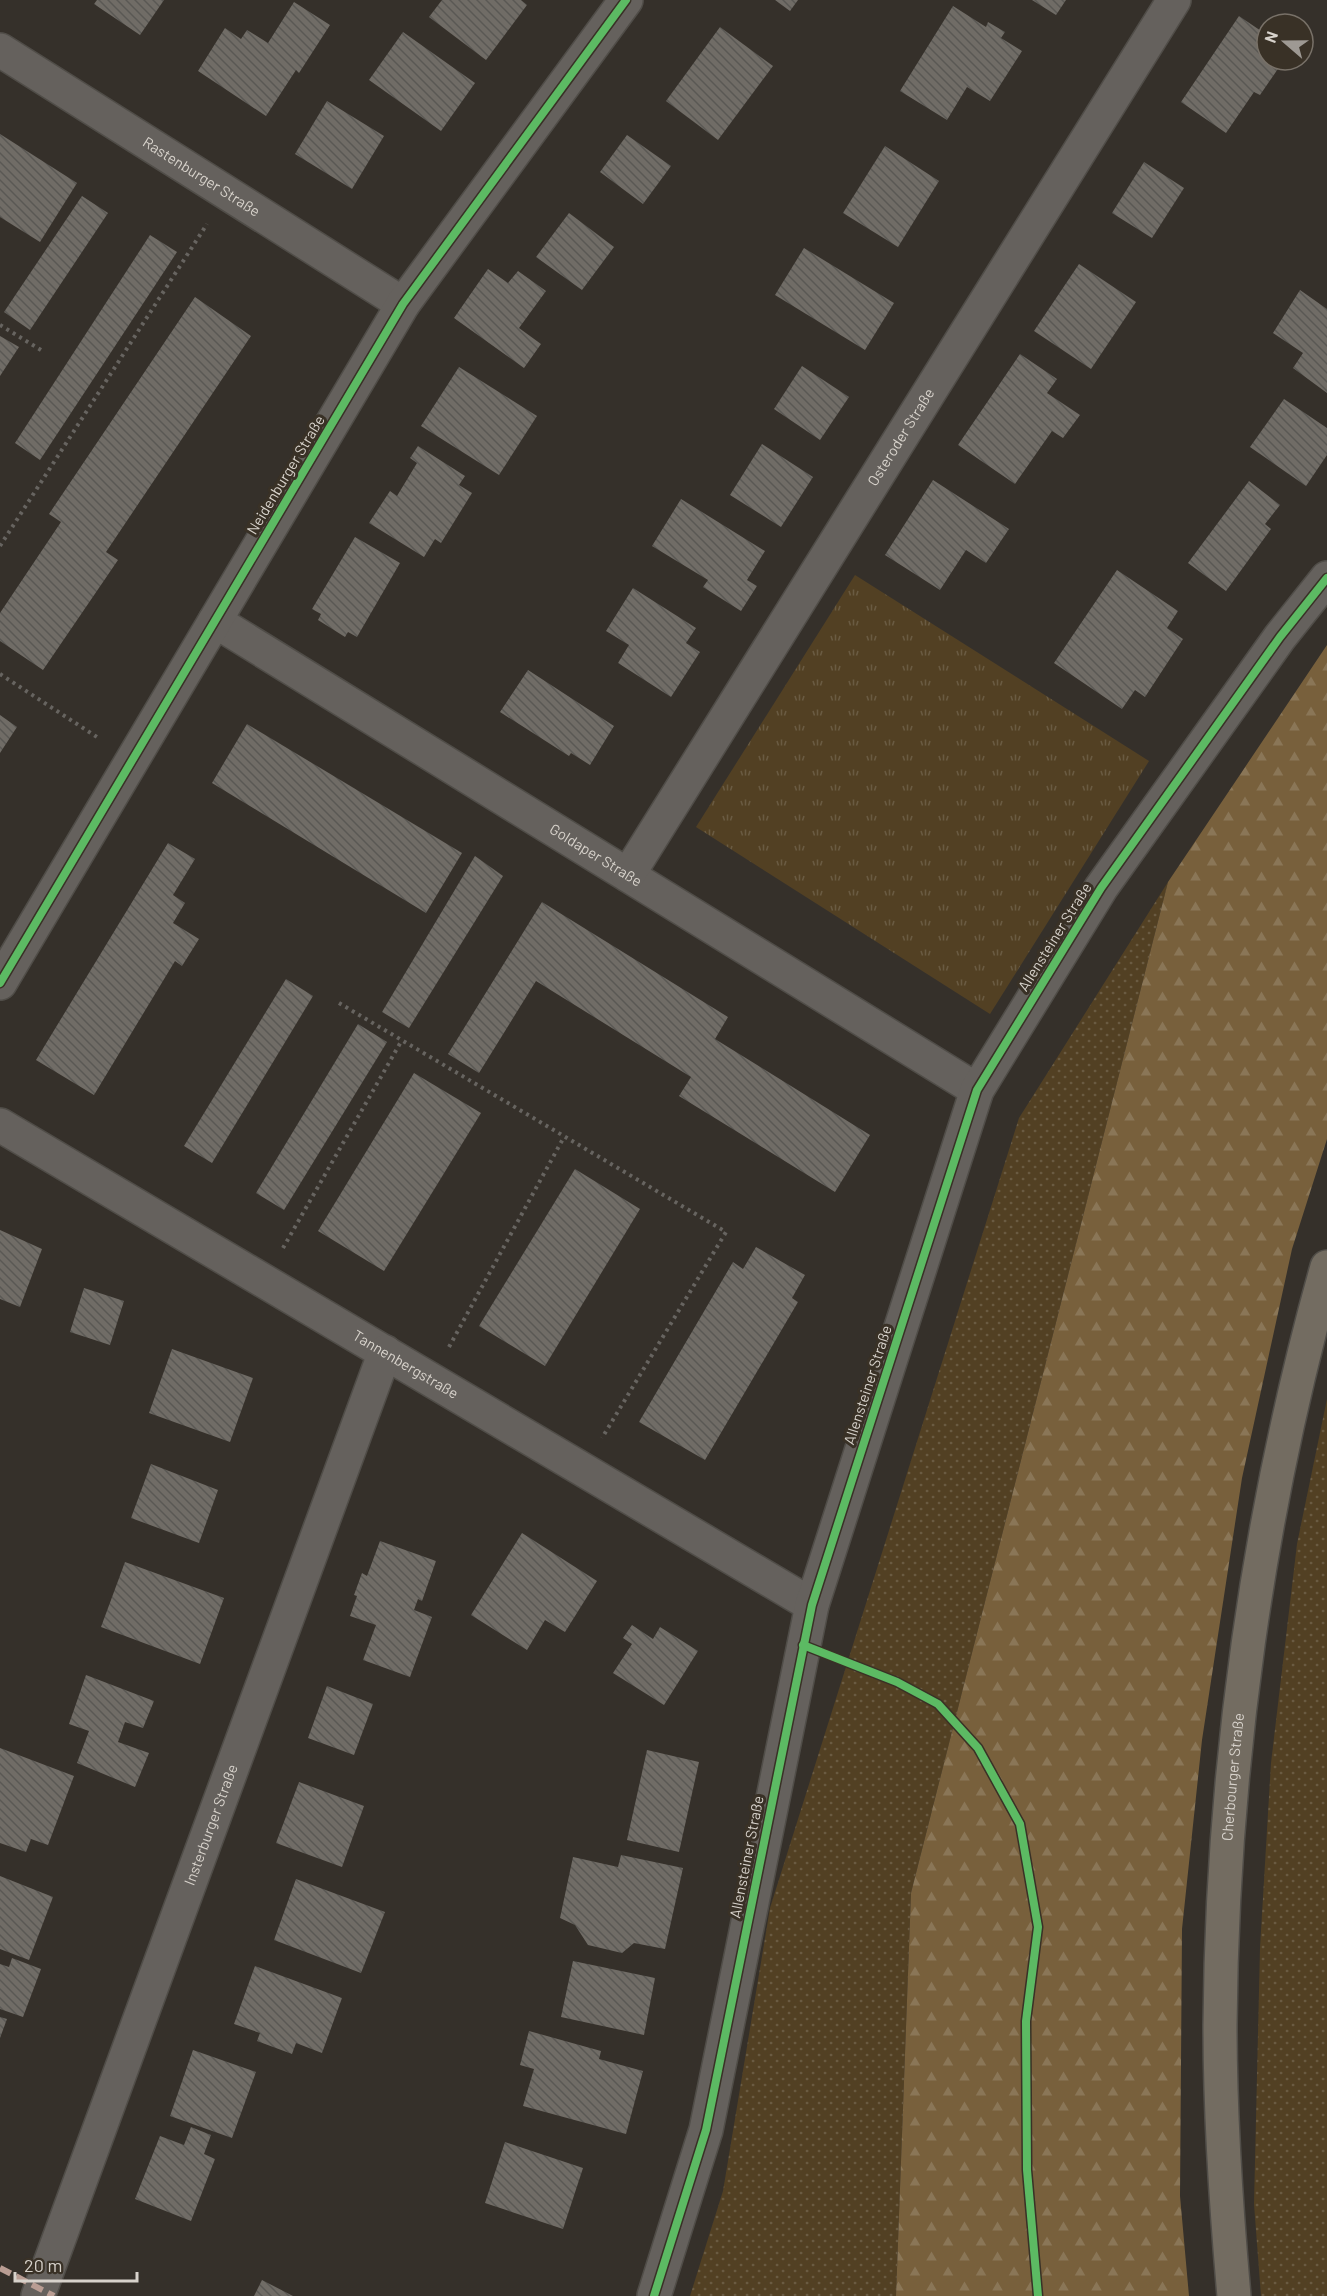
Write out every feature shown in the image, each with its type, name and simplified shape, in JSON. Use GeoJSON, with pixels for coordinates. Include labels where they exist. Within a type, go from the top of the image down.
{"type":"FeatureCollection","features":[{"type":"Feature","properties":{"kind":"main road","name":"Cherbourger Straße"},"geometry":{"type":"LineString","coordinates":[[1234,2296],[1224,2183],[1220,2025],[1227,1841],[1243,1678],[1259,1578],[1279,1469],[1312,1319],[1327,1267]]}},
{"type":"Feature","properties":{"kind":"street","name":"Neidenburger Straße"},"geometry":{"type":"LineString","coordinates":[[0,983],[403,304],[626,0]]}},
{"type":"Feature","properties":{"kind":"street","name":"Osteroder Straße"},"geometry":{"type":"LineString","coordinates":[[628,875],[1174,0]]}},
{"type":"Feature","properties":{"kind":"street","name":"Rastenburger Straße"},"geometry":{"type":"LineString","coordinates":[[0,50],[403,304]]}},
{"type":"Feature","properties":{"kind":"street","name":"Allensteiner Straße"},"geometry":{"type":"LineString","coordinates":[[654,2296],[706,2130],[812,1605],[977,1090],[1101,888],[1280,637],[1327,578]]}},
{"type":"Feature","properties":{"kind":"street","name":"Goldaper Straße"},"geometry":{"type":"LineString","coordinates":[[215,621],[977,1090]]}},
{"type":"Feature","properties":{"kind":"street","name":"Tannenbergstraße"},"geometry":{"type":"LineString","coordinates":[[0,1125],[812,1605]]}},
{"type":"Feature","properties":{"kind":"street","name":"Insterburger Straße"},"geometry":{"type":"LineString","coordinates":[[38,2296],[385,1352]]}},
{"type":"Feature","properties":{"kind":"path"},"geometry":{"type":"LineString","coordinates":[[0,546],[227,193]]}},
{"type":"Feature","properties":{"kind":"path"},"geometry":{"type":"LineString","coordinates":[[0,325],[41,350]]}},
{"type":"Feature","properties":{"kind":"path"},"geometry":{"type":"LineString","coordinates":[[0,675],[133,760]]}},
{"type":"Feature","properties":{"kind":"path"},"geometry":{"type":"LineString","coordinates":[[339,1003],[726,1232],[583,1469]]}},
{"type":"Feature","properties":{"kind":"path"},"geometry":{"type":"LineString","coordinates":[[264,1280],[402,1040]]}},
{"type":"Feature","properties":{"kind":"path"},"geometry":{"type":"LineString","coordinates":[[431,1379],[564,1137]]}},
{"type":"Feature","properties":{"kind":"green space"},"geometry":{"type":"Polygon","coordinates":[[[855,575],[1149,761],[990,1014],[696,827],[855,575]]]}},
{"type":"Feature","properties":{"kind":"green space"},"geometry":{"type":"Polygon","coordinates":[[[1327,645],[1327,1139],[1292,1249],[1242,1478],[1202,1740],[1182,1929],[1180,2196],[1189,2296],[896,2296],[911,1893],[1168,882],[1327,645]]]}},
{"type":"Feature","properties":{"kind":"green space"},"geometry":{"type":"Polygon","coordinates":[[[1168,882],[911,1893],[896,2296],[690,2296],[723,2191],[770,1908],[1019,1118],[1168,882]]]}},
{"type":"Feature","properties":{"kind":"green space"},"geometry":{"type":"Polygon","coordinates":[[[1327,1399],[1327,2296],[1261,2296],[1254,2204],[1260,1948],[1271,1763],[1297,1544],[1327,1399]]]}},
{"type":"Feature","properties":{"kind":"building"},"geometry":{"type":"Polygon","coordinates":[[[97,0],[164,0],[140,35],[94,4],[97,0]]]}},
{"type":"Feature","properties":{"kind":"building"},"geometry":{"type":"Polygon","coordinates":[[[442,0],[521,0],[527,5],[486,60],[429,17],[442,0]]]}},
{"type":"Feature","properties":{"kind":"building"},"geometry":{"type":"Polygon","coordinates":[[[775,0],[798,0],[790,11],[775,0]]]}},
{"type":"Feature","properties":{"kind":"building"},"geometry":{"type":"Polygon","coordinates":[[[1032,0],[1066,0],[1056,15],[1032,0]]]}},
{"type":"Feature","properties":{"kind":"building"},"geometry":{"type":"Polygon","coordinates":[[[294,2],[330,25],[299,73],[296,70],[266,116],[198,71],[225,28],[241,39],[247,30],[268,43],[294,2]]]}},
{"type":"Feature","properties":{"kind":"building"},"geometry":{"type":"Polygon","coordinates":[[[953,6],[986,27],[988,22],[1005,32],[1001,38],[1022,51],[990,101],[967,87],[947,120],[900,91],[953,6]]]}},
{"type":"Feature","properties":{"kind":"building"},"geometry":{"type":"Polygon","coordinates":[[[1239,16],[1255,27],[1255,72],[1276,72],[1260,95],[1254,92],[1226,133],[1181,102],[1239,16]]]}},
{"type":"Feature","properties":{"kind":"building"},"geometry":{"type":"Polygon","coordinates":[[[720,27],[773,66],[718,140],[666,101],[720,27]]]}},
{"type":"Feature","properties":{"kind":"building"},"geometry":{"type":"Polygon","coordinates":[[[403,32],[475,83],[441,131],[369,80],[403,32]]]}},
{"type":"Feature","properties":{"kind":"building"},"geometry":{"type":"Polygon","coordinates":[[[327,101],[384,136],[352,189],[295,154],[327,101]]]}},
{"type":"Feature","properties":{"kind":"building"},"geometry":{"type":"Polygon","coordinates":[[[0,134],[77,183],[40,242],[0,217],[0,134]]]}},
{"type":"Feature","properties":{"kind":"building"},"geometry":{"type":"Polygon","coordinates":[[[627,135],[671,166],[643,204],[600,172],[627,135]]]}},
{"type":"Feature","properties":{"kind":"building"},"geometry":{"type":"Polygon","coordinates":[[[885,146],[939,181],[898,247],[843,213],[885,146]]]}},
{"type":"Feature","properties":{"kind":"building"},"geometry":{"type":"Polygon","coordinates":[[[1144,162],[1184,188],[1152,238],[1112,213],[1144,162]]]}},
{"type":"Feature","properties":{"kind":"building"},"geometry":{"type":"Polygon","coordinates":[[[82,196],[108,213],[30,330],[4,312],[82,196]]]}},
{"type":"Feature","properties":{"kind":"building"},"geometry":{"type":"Polygon","coordinates":[[[569,213],[614,247],[582,290],[536,257],[569,213]]]}},
{"type":"Feature","properties":{"kind":"building"},"geometry":{"type":"Polygon","coordinates":[[[150,235],[177,252],[40,460],[15,443],[150,235]]]}},
{"type":"Feature","properties":{"kind":"building"},"geometry":{"type":"Polygon","coordinates":[[[804,248],[894,303],[865,350],[775,295],[804,248]]]}},
{"type":"Feature","properties":{"kind":"building"},"geometry":{"type":"Polygon","coordinates":[[[1079,264],[1136,302],[1091,369],[1034,331],[1079,264]]]}},
{"type":"Feature","properties":{"kind":"building"},"geometry":{"type":"Polygon","coordinates":[[[488,269],[508,283],[518,271],[546,291],[519,328],[541,344],[524,368],[454,318],[488,269]]]}},
{"type":"Feature","properties":{"kind":"building"},"geometry":{"type":"Polygon","coordinates":[[[1300,290],[1327,309],[1327,393],[1293,368],[1303,353],[1273,333],[1300,290]]]}},
{"type":"Feature","properties":{"kind":"building"},"geometry":{"type":"Polygon","coordinates":[[[195,297],[251,336],[106,552],[118,560],[43,670],[0,641],[0,613],[61,522],[49,514],[195,297]]]}},
{"type":"Feature","properties":{"kind":"building"},"geometry":{"type":"Polygon","coordinates":[[[0,336],[19,347],[0,376],[0,336]]]}},
{"type":"Feature","properties":{"kind":"building"},"geometry":{"type":"Polygon","coordinates":[[[1020,354],[1057,379],[1047,393],[1080,415],[1063,438],[1052,431],[1015,484],[958,445],[1020,354]]]}},
{"type":"Feature","properties":{"kind":"building"},"geometry":{"type":"Polygon","coordinates":[[[802,366],[849,397],[820,440],[774,409],[802,366]]]}},
{"type":"Feature","properties":{"kind":"building"},"geometry":{"type":"Polygon","coordinates":[[[459,367],[537,416],[499,475],[421,426],[459,367]]]}},
{"type":"Feature","properties":{"kind":"building"},"geometry":{"type":"Polygon","coordinates":[[[1284,399],[1327,428],[1327,455],[1306,486],[1250,447],[1284,399]]]}},
{"type":"Feature","properties":{"kind":"building"},"geometry":{"type":"Polygon","coordinates":[[[762,444],[813,477],[781,527],[730,495],[762,444]]]}},
{"type":"Feature","properties":{"kind":"building"},"geometry":{"type":"Polygon","coordinates":[[[418,446],[465,476],[459,485],[472,493],[441,543],[435,539],[424,557],[369,523],[390,491],[397,496],[417,463],[410,458],[418,446]]]}},
{"type":"Feature","properties":{"kind":"building"},"geometry":{"type":"Polygon","coordinates":[[[933,480],[1009,529],[986,563],[966,550],[940,590],[885,555],[933,480]]]}},
{"type":"Feature","properties":{"kind":"building"},"geometry":{"type":"Polygon","coordinates":[[[1249,481],[1280,505],[1265,524],[1271,529],[1226,591],[1188,563],[1249,481]]]}},
{"type":"Feature","properties":{"kind":"building"},"geometry":{"type":"Polygon","coordinates":[[[681,499],[765,551],[747,580],[757,586],[741,611],[703,587],[708,580],[652,546],[681,499]]]}},
{"type":"Feature","properties":{"kind":"building"},"geometry":{"type":"Polygon","coordinates":[[[355,537],[400,563],[357,637],[348,632],[345,637],[318,620],[321,614],[312,609],[355,537]]]}},
{"type":"Feature","properties":{"kind":"building"},"geometry":{"type":"Polygon","coordinates":[[[1117,570],[1178,611],[1167,628],[1183,639],[1145,697],[1135,690],[1122,709],[1054,663],[1117,570]]]}},
{"type":"Feature","properties":{"kind":"building"},"geometry":{"type":"Polygon","coordinates":[[[633,588],[696,628],[686,643],[700,652],[671,697],[618,663],[629,645],[606,631],[633,588]]]}},
{"type":"Feature","properties":{"kind":"building"},"geometry":{"type":"Polygon","coordinates":[[[528,670],[614,726],[590,765],[571,753],[569,756],[500,712],[528,670]]]}},
{"type":"Feature","properties":{"kind":"building"},"geometry":{"type":"Polygon","coordinates":[[[0,715],[17,727],[0,753],[0,715]]]}},
{"type":"Feature","properties":{"kind":"building"},"geometry":{"type":"Polygon","coordinates":[[[247,724],[462,853],[426,913],[212,783],[247,724]]]}},
{"type":"Feature","properties":{"kind":"building"},"geometry":{"type":"Polygon","coordinates":[[[168,843],[195,859],[173,895],[185,903],[173,923],[199,939],[182,966],[175,961],[94,1095],[36,1060],[168,843]]]}},
{"type":"Feature","properties":{"kind":"building"},"geometry":{"type":"Polygon","coordinates":[[[475,856],[503,876],[409,1028],[382,1012],[475,856]]]}},
{"type":"Feature","properties":{"kind":"building"},"geometry":{"type":"Polygon","coordinates":[[[542,902],[728,1017],[715,1039],[870,1135],[835,1192],[679,1096],[691,1077],[536,981],[479,1073],[448,1054],[542,902]]]}},
{"type":"Feature","properties":{"kind":"building"},"geometry":{"type":"Polygon","coordinates":[[[286,979],[313,996],[212,1163],[184,1146],[286,979]]]}},
{"type":"Feature","properties":{"kind":"building"},"geometry":{"type":"Polygon","coordinates":[[[358,1024],[387,1042],[284,1210],[256,1193],[358,1024]]]}},
{"type":"Feature","properties":{"kind":"building"},"geometry":{"type":"Polygon","coordinates":[[[414,1073],[481,1113],[384,1271],[318,1231],[414,1073]]]}},
{"type":"Feature","properties":{"kind":"building"},"geometry":{"type":"Polygon","coordinates":[[[575,1169],[640,1209],[545,1366],[479,1326],[575,1169]]]}},
{"type":"Feature","properties":{"kind":"building"},"geometry":{"type":"Polygon","coordinates":[[[0,1230],[42,1249],[20,1307],[0,1299],[0,1230]]]}},
{"type":"Feature","properties":{"kind":"building"},"geometry":{"type":"Polygon","coordinates":[[[756,1247],[805,1275],[792,1298],[798,1302],[705,1460],[639,1422],[733,1262],[743,1269],[756,1247]]]}},
{"type":"Feature","properties":{"kind":"building"},"geometry":{"type":"Polygon","coordinates":[[[84,1288],[124,1301],[110,1345],[70,1332],[84,1288]]]}},
{"type":"Feature","properties":{"kind":"building"},"geometry":{"type":"Polygon","coordinates":[[[172,1349],[253,1378],[230,1442],[149,1413],[172,1349]]]}},
{"type":"Feature","properties":{"kind":"building"},"geometry":{"type":"Polygon","coordinates":[[[151,1464],[218,1490],[199,1543],[131,1518],[151,1464]]]}},
{"type":"Feature","properties":{"kind":"building"},"geometry":{"type":"Polygon","coordinates":[[[522,1533],[597,1581],[565,1632],[545,1620],[527,1650],[471,1615],[522,1533]]]}},
{"type":"Feature","properties":{"kind":"building"},"geometry":{"type":"Polygon","coordinates":[[[380,1541],[436,1561],[422,1601],[418,1599],[414,1610],[432,1617],[410,1677],[363,1660],[376,1625],[350,1616],[362,1573],[367,1576],[380,1541]]]}},
{"type":"Feature","properties":{"kind":"building"},"geometry":{"type":"Polygon","coordinates":[[[125,1562],[224,1598],[200,1664],[101,1627],[125,1562]]]}},
{"type":"Feature","properties":{"kind":"building"},"geometry":{"type":"Polygon","coordinates":[[[632,1625],[653,1639],[660,1627],[698,1651],[664,1705],[613,1673],[632,1644],[623,1638],[632,1625]]]}},
{"type":"Feature","properties":{"kind":"building"},"geometry":{"type":"Polygon","coordinates":[[[86,1675],[154,1701],[143,1728],[125,1722],[118,1742],[149,1753],[135,1787],[77,1763],[89,1731],[69,1724],[86,1675]]]}},
{"type":"Feature","properties":{"kind":"building"},"geometry":{"type":"Polygon","coordinates":[[[327,1686],[373,1704],[354,1755],[308,1738],[327,1686]]]}},
{"type":"Feature","properties":{"kind":"building"},"geometry":{"type":"Polygon","coordinates":[[[0,1748],[74,1776],[48,1845],[31,1839],[26,1852],[0,1843],[0,1748]]]}},
{"type":"Feature","properties":{"kind":"building"},"geometry":{"type":"Polygon","coordinates":[[[647,1750],[699,1762],[679,1852],[627,1840],[647,1750]]]}},
{"type":"Feature","properties":{"kind":"building"},"geometry":{"type":"Polygon","coordinates":[[[299,1782],[364,1806],[342,1867],[276,1843],[299,1782]]]}},
{"type":"Feature","properties":{"kind":"building"},"geometry":{"type":"Polygon","coordinates":[[[621,1855],[683,1868],[665,1949],[634,1943],[622,1953],[588,1945],[575,1925],[560,1918],[573,1857],[618,1867],[621,1855]]]}},
{"type":"Feature","properties":{"kind":"building"},"geometry":{"type":"Polygon","coordinates":[[[0,1876],[53,1897],[29,1960],[0,1949],[0,1876]]]}},
{"type":"Feature","properties":{"kind":"building"},"geometry":{"type":"Polygon","coordinates":[[[296,1879],[385,1912],[361,1973],[274,1940],[296,1879]]]}},
{"type":"Feature","properties":{"kind":"building"},"geometry":{"type":"Polygon","coordinates":[[[12,1958],[41,1969],[23,2017],[0,2009],[0,1964],[9,1967],[12,1958]]]}},
{"type":"Feature","properties":{"kind":"building"},"geometry":{"type":"Polygon","coordinates":[[[573,1961],[655,1978],[644,2035],[561,2017],[573,1961]]]}},
{"type":"Feature","properties":{"kind":"building"},"geometry":{"type":"Polygon","coordinates":[[[255,1966],[342,1998],[322,2053],[296,2043],[292,2054],[257,2041],[260,2033],[234,2024],[255,1966]]]}},
{"type":"Feature","properties":{"kind":"building"},"geometry":{"type":"Polygon","coordinates":[[[0,2017],[7,2019],[0,2038],[0,2017]]]}},
{"type":"Feature","properties":{"kind":"building"},"geometry":{"type":"Polygon","coordinates":[[[529,2031],[601,2051],[599,2059],[643,2071],[626,2134],[523,2106],[534,2069],[520,2065],[529,2031]]]}},
{"type":"Feature","properties":{"kind":"building"},"geometry":{"type":"Polygon","coordinates":[[[193,2050],[256,2072],[232,2138],[170,2116],[193,2050]]]}},
{"type":"Feature","properties":{"kind":"building"},"geometry":{"type":"Polygon","coordinates":[[[191,2127],[211,2135],[204,2154],[215,2159],[191,2221],[135,2199],[160,2136],[184,2145],[191,2127]]]}},
{"type":"Feature","properties":{"kind":"building"},"geometry":{"type":"Polygon","coordinates":[[[505,2142],[583,2168],[563,2229],[485,2203],[505,2142]]]}},
{"type":"Feature","properties":{"kind":"building"},"geometry":{"type":"Polygon","coordinates":[[[262,2280],[293,2296],[254,2296],[262,2280]]]}},
{"type":"Feature","properties":{"kind":"marked path"},"geometry":{"type":"LineString","coordinates":[[0,2268],[54,2296]]}},
{"type":"Feature","properties":{"kind":"cycle path"},"geometry":{"type":"LineString","coordinates":[[0,983],[403,304],[626,0]]}},
{"type":"Feature","properties":{"kind":"cycle path"},"geometry":{"type":"LineString","coordinates":[[654,2296],[706,2130],[812,1605],[977,1090],[1101,888],[1280,637],[1327,578]]}},
{"type":"Feature","properties":{"kind":"cycle path"},"geometry":{"type":"LineString","coordinates":[[803,1645],[897,1682],[938,1704],[978,1748],[1020,1824],[1038,1927],[1026,2021],[1027,2170],[1038,2296]]}}]}
